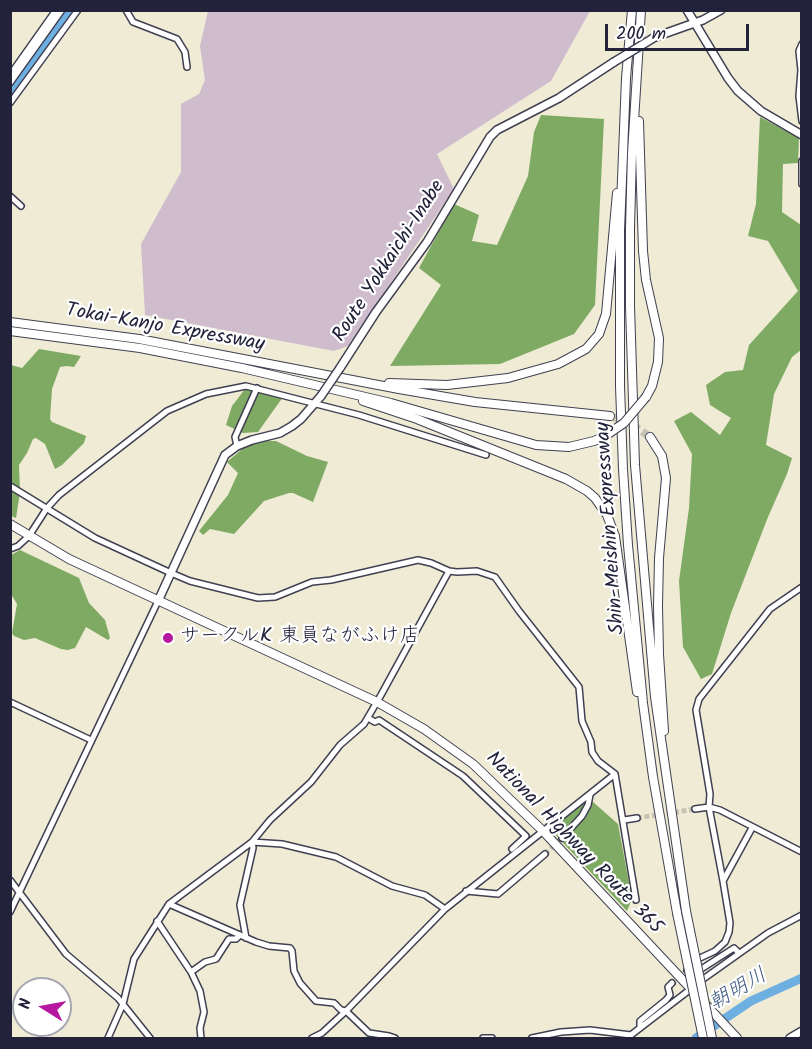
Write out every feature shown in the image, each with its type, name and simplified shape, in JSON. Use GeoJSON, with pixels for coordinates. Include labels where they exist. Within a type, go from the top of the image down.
{"type":"FeatureCollection","features":[{"type":"Feature","properties":{"kind":"highway","name":"Shin-Meishin Expressway"},"geometry":{"type":"LineString","coordinates":[[632,10],[626,78],[620,283],[623,469],[635,627],[653,777],[677,913],[703,1038]]}},
{"type":"Feature","properties":{"kind":"highway","name":"Shin-Meishin Expressway"},"geometry":{"type":"LineString","coordinates":[[641,10],[630,228],[634,442],[640,543],[655,697],[676,847],[686,911],[712,1038]]}},
{"type":"Feature","properties":{"kind":"highway"},"geometry":{"type":"LineString","coordinates":[[310,384],[391,403],[536,445],[569,447],[594,441],[624,423],[646,397],[656,375],[660,350],[646,280],[643,251],[639,125],[640,26]]}},
{"type":"Feature","properties":{"kind":"highway"},"geometry":{"type":"LineString","coordinates":[[313,373],[406,385],[467,383],[530,373],[569,360],[586,349],[599,334],[606,314],[626,78]]}},
{"type":"Feature","properties":{"kind":"highway","name":"Tokai-Kanjo Expressway"},"geometry":{"type":"LineString","coordinates":[[10,322],[139,339],[313,373]]}},
{"type":"Feature","properties":{"kind":"highway","name":"Tokai-Kanjo Expressway"},"geometry":{"type":"LineString","coordinates":[[10,331],[140,348],[310,384]]}},
{"type":"Feature","properties":{"kind":"highway"},"geometry":{"type":"LineString","coordinates":[[313,373],[475,402],[610,416]]}},
{"type":"Feature","properties":{"kind":"highway"},"geometry":{"type":"LineString","coordinates":[[310,384],[417,419],[566,479],[595,498],[607,515],[615,536],[632,662],[653,777]]}},
{"type":"Feature","properties":{"kind":"highway"},"geometry":{"type":"LineString","coordinates":[[650,438],[662,456],[666,478],[659,566],[659,654],[676,847]]}},
{"type":"Feature","properties":{"kind":"highway","name":"National Highway Route 365"},"geometry":{"type":"LineString","coordinates":[[10,524],[69,559],[377,702],[424,729],[473,764],[543,831],[737,1038]]}},
{"type":"Feature","properties":{"kind":"main road"},"geometry":{"type":"LineString","coordinates":[[687,10],[738,91],[761,111],[801,135]]}},
{"type":"Feature","properties":{"kind":"main road","name":"Route Yokkaichi-Inabe"},"geometry":{"type":"LineString","coordinates":[[237,446],[280,433],[301,419],[316,403],[376,312],[427,242],[497,129],[559,98],[656,38],[721,10]]}},
{"type":"Feature","properties":{"kind":"main road"},"geometry":{"type":"LineString","coordinates":[[159,599],[225,455],[237,446]]}},
{"type":"Feature","properties":{"kind":"main road"},"geometry":{"type":"LineString","coordinates":[[790,1038],[801,1031]]}},
{"type":"Feature","properties":{"kind":"street"},"geometry":{"type":"LineString","coordinates":[[11,75],[56,10]]}},
{"type":"Feature","properties":{"kind":"street"},"geometry":{"type":"LineString","coordinates":[[10,83],[62,10]]}},
{"type":"Feature","properties":{"kind":"street"},"geometry":{"type":"LineString","coordinates":[[10,103],[78,10]]}},
{"type":"Feature","properties":{"kind":"street"},"geometry":{"type":"LineString","coordinates":[[126,10],[133,22],[177,39],[185,52],[187,67]]}},
{"type":"Feature","properties":{"kind":"street"},"geometry":{"type":"LineString","coordinates":[[801,44],[799,51],[801,121]]}},
{"type":"Feature","properties":{"kind":"street"},"geometry":{"type":"LineString","coordinates":[[801,161],[801,184]]}},
{"type":"Feature","properties":{"kind":"street"},"geometry":{"type":"LineString","coordinates":[[10,196],[21,206]]}},
{"type":"Feature","properties":{"kind":"street"},"geometry":{"type":"LineString","coordinates":[[10,549],[18,546],[29,536],[47,508],[68,488],[167,411],[206,394],[246,386],[316,403],[486,455]]}},
{"type":"Feature","properties":{"kind":"street"},"geometry":{"type":"LineString","coordinates":[[237,446],[235,437],[257,388]]}},
{"type":"Feature","properties":{"kind":"street"},"geometry":{"type":"LineString","coordinates":[[10,486],[95,538],[171,573],[190,581],[258,598],[285,593],[302,585],[418,560],[449,571],[485,572],[495,577],[579,687],[582,721],[591,742],[592,752],[598,761],[615,774],[636,900]]}},
{"type":"Feature","properties":{"kind":"street"},"geometry":{"type":"LineString","coordinates":[[108,1038],[123,1004],[134,959],[169,904],[252,842],[270,820],[311,782],[329,757],[368,718],[449,571]]}},
{"type":"Feature","properties":{"kind":"street"},"geometry":{"type":"LineString","coordinates":[[739,953],[734,948],[695,973],[686,970],[725,942],[730,923],[709,807],[710,794],[696,710],[699,699],[770,609],[801,588]]}},
{"type":"Feature","properties":{"kind":"street"},"geometry":{"type":"LineString","coordinates":[[10,912],[159,599]]}},
{"type":"Feature","properties":{"kind":"street"},"geometry":{"type":"LineString","coordinates":[[11,703],[91,740]]}},
{"type":"Feature","properties":{"kind":"street"},"geometry":{"type":"LineString","coordinates":[[368,718],[375,722],[379,720],[471,783],[526,836],[512,849]]}},
{"type":"Feature","properties":{"kind":"street"},"geometry":{"type":"LineString","coordinates":[[312,1038],[322,1034],[445,909],[615,774]]}},
{"type":"Feature","properties":{"kind":"street"},"geometry":{"type":"LineString","coordinates":[[562,838],[582,816],[590,795]]}},
{"type":"Feature","properties":{"kind":"street"},"geometry":{"type":"LineString","coordinates":[[695,809],[709,807],[720,810],[801,852]]}},
{"type":"Feature","properties":{"kind":"street"},"geometry":{"type":"LineString","coordinates":[[624,820],[637,818]]}},
{"type":"Feature","properties":{"kind":"street"},"geometry":{"type":"LineString","coordinates":[[723,881],[752,828]]}},
{"type":"Feature","properties":{"kind":"street"},"geometry":{"type":"LineString","coordinates":[[252,842],[282,844],[336,857],[392,886],[425,895],[445,909]]}},
{"type":"Feature","properties":{"kind":"street"},"geometry":{"type":"LineString","coordinates":[[246,938],[240,905],[251,860],[252,842]]}},
{"type":"Feature","properties":{"kind":"street"},"geometry":{"type":"LineString","coordinates":[[466,891],[498,894],[545,854]]}},
{"type":"Feature","properties":{"kind":"street"},"geometry":{"type":"LineString","coordinates":[[10,880],[66,954],[106,987],[150,1038]]}},
{"type":"Feature","properties":{"kind":"street"},"geometry":{"type":"LineString","coordinates":[[169,904],[246,938],[269,946],[290,948],[294,971],[312,997],[321,1002],[334,1003],[369,1033],[395,1038]]}},
{"type":"Feature","properties":{"kind":"street"},"geometry":{"type":"LineString","coordinates":[[532,1038],[573,1030],[614,1031],[629,1037],[739,953],[768,933],[801,915]]}},
{"type":"Feature","properties":{"kind":"street"},"geometry":{"type":"LineString","coordinates":[[157,921],[191,972],[203,1001],[201,1038]]}},
{"type":"Feature","properties":{"kind":"street"},"geometry":{"type":"LineString","coordinates":[[191,972],[205,962],[216,958],[229,939],[237,939],[240,935]]}},
{"type":"Feature","properties":{"kind":"street"},"geometry":{"type":"LineString","coordinates":[[640,1028],[640,1021],[670,995],[668,987],[672,983]]}},
{"type":"Feature","properties":{"kind":"street"},"geometry":{"type":"LineString","coordinates":[[483,1038],[492,1038]]}},
{"type":"Feature","properties":{"kind":"shaded area"},"geometry":{"type":"Polygon","coordinates":[[[208,10],[590,11],[551,81],[437,154],[454,189],[348,346],[334,351],[145,315],[141,244],[181,172],[181,104],[199,94],[205,80],[200,46],[208,10]]]}},
{"type":"Feature","properties":{"kind":"green space"},"geometry":{"type":"Polygon","coordinates":[[[541,115],[604,119],[595,305],[574,334],[500,364],[390,366],[441,285],[419,268],[454,204],[479,215],[472,241],[497,245],[528,176],[534,132],[541,115]]]}},
{"type":"Feature","properties":{"kind":"green space"},"geometry":{"type":"Polygon","coordinates":[[[760,117],[799,138],[798,163],[783,164],[782,212],[801,225],[801,350],[792,357],[774,394],[766,445],[792,458],[731,613],[712,674],[701,679],[683,647],[679,581],[689,508],[692,454],[674,421],[691,412],[720,435],[731,418],[710,405],[706,385],[725,372],[743,370],[749,345],[798,291],[768,241],[748,236],[756,204],[760,117]]]}},
{"type":"Feature","properties":{"kind":"green space"},"geometry":{"type":"Polygon","coordinates":[[[39,349],[81,356],[74,367],[60,367],[52,389],[50,419],[52,422],[86,436],[84,443],[55,469],[45,444],[36,438],[33,439],[19,465],[20,492],[16,518],[11,516],[11,365],[22,368],[39,349]]]}},
{"type":"Feature","properties":{"kind":"green space"},"geometry":{"type":"Polygon","coordinates":[[[245,389],[283,397],[258,432],[243,433],[226,425],[232,406],[245,389]]]}},
{"type":"Feature","properties":{"kind":"green space"},"geometry":{"type":"Polygon","coordinates":[[[258,441],[276,441],[307,456],[328,462],[313,502],[289,493],[264,501],[234,534],[210,529],[203,535],[199,531],[228,495],[238,473],[227,462],[248,444],[258,441]]]}},
{"type":"Feature","properties":{"kind":"green space"},"geometry":{"type":"Polygon","coordinates":[[[20,550],[79,578],[89,603],[105,620],[110,638],[108,640],[86,627],[75,648],[68,650],[35,638],[24,640],[14,636],[12,633],[17,604],[11,594],[11,555],[20,550]]]}},
{"type":"Feature","properties":{"kind":"green space"},"geometry":{"type":"Polygon","coordinates":[[[593,802],[618,824],[632,899],[627,911],[550,829],[576,806],[593,802]]]}},
{"type":"Feature","properties":{"kind":"waterway"},"geometry":{"type":"LineString","coordinates":[[10,93],[70,10]]}},
{"type":"Feature","properties":{"kind":"waterway","name":"朝明川"},"geometry":{"type":"LineString","coordinates":[[696,1038],[751,1001],[802,978]]}},
{"type":"Feature","properties":{"kind":"tunnel"},"geometry":{"type":"LineString","coordinates":[[610,416],[630,423],[650,437]]}},
{"type":"Feature","properties":{"kind":"tunnel"},"geometry":{"type":"LineString","coordinates":[[637,818],[695,809]]}},
{"type":"Feature","properties":{"kind":"tunnel"},"geometry":{"type":"LineString","coordinates":[[545,854],[562,838]]}},
{"type":"Feature","properties":{"kind":"place","name":"サークルK 東員ながふけ店"},"geometry":{"type":"Point","coordinates":[168,638]}}]}
